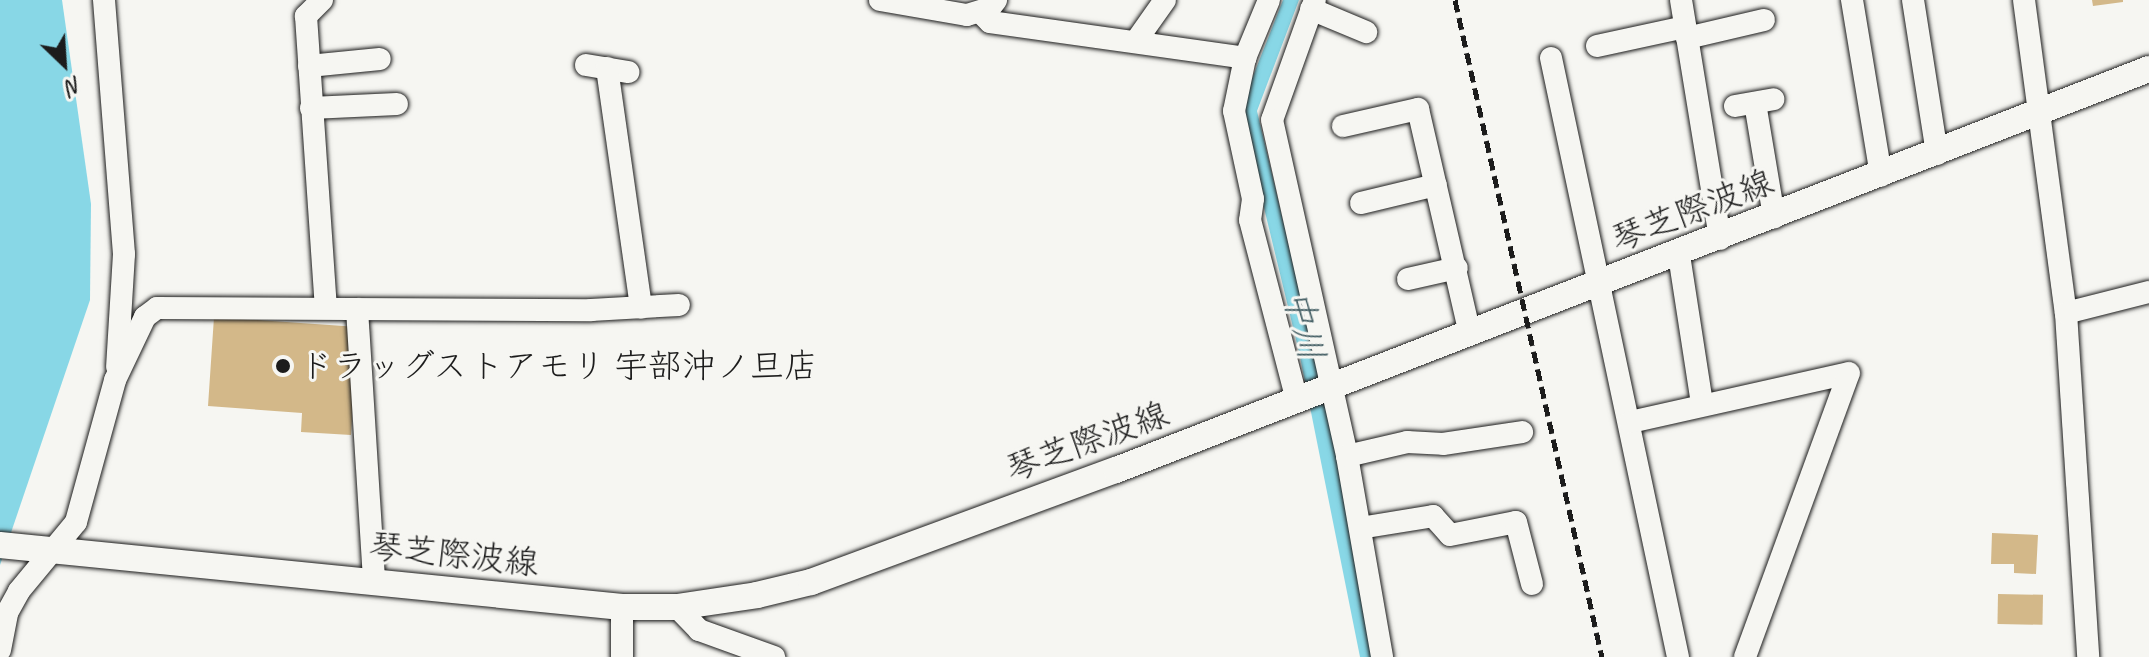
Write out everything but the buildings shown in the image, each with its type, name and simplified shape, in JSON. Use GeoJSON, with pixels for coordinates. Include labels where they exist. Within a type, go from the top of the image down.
{"type":"FeatureCollection","features":[{"type":"Feature","properties":{"kind":"main road","name":"琴芝際波線"},"geometry":{"type":"LineString","coordinates":[[5,546],[56,548],[622,607],[677,607],[811,582],[1679,255],[2149,69]]}},
{"type":"Feature","properties":{"kind":"street"},"geometry":{"type":"LineString","coordinates":[[104,0],[124,254],[115,380]]}},
{"type":"Feature","properties":{"kind":"street"},"geometry":{"type":"LineString","coordinates":[[322,0],[306,16],[311,108],[324,218],[320,241],[326,306]]}},
{"type":"Feature","properties":{"kind":"street"},"geometry":{"type":"LineString","coordinates":[[880,0],[967,15],[988,6],[990,22],[1245,58]]}},
{"type":"Feature","properties":{"kind":"street"},"geometry":{"type":"LineString","coordinates":[[1136,41],[1165,0]]}},
{"type":"Feature","properties":{"kind":"street"},"geometry":{"type":"LineString","coordinates":[[1269,0],[1245,58],[1234,111],[1253,199],[1250,220],[1314,394],[1347,456],[1382,657]]}},
{"type":"Feature","properties":{"kind":"street"},"geometry":{"type":"LineString","coordinates":[[1681,0],[1720,239]]}},
{"type":"Feature","properties":{"kind":"street"},"geometry":{"type":"LineString","coordinates":[[1852,0],[1881,176]]}},
{"type":"Feature","properties":{"kind":"street"},"geometry":{"type":"LineString","coordinates":[[1913,0],[1937,154]]}},
{"type":"Feature","properties":{"kind":"street"},"geometry":{"type":"LineString","coordinates":[[2024,0],[2066,313],[2088,657]]}},
{"type":"Feature","properties":{"kind":"street"},"geometry":{"type":"LineString","coordinates":[[1314,394],[1272,120],[1275,104],[1313,4],[1366,32]]}},
{"type":"Feature","properties":{"kind":"street"},"geometry":{"type":"LineString","coordinates":[[1597,46],[1764,20]]}},
{"type":"Feature","properties":{"kind":"street"},"geometry":{"type":"LineString","coordinates":[[1551,58],[1678,657]]}},
{"type":"Feature","properties":{"kind":"street"},"geometry":{"type":"LineString","coordinates":[[309,66],[380,59]]}},
{"type":"Feature","properties":{"kind":"street"},"geometry":{"type":"LineString","coordinates":[[607,69],[641,308]]}},
{"type":"Feature","properties":{"kind":"street"},"geometry":{"type":"LineString","coordinates":[[1754,103],[1774,217]]}},
{"type":"Feature","properties":{"kind":"street"},"geometry":{"type":"LineString","coordinates":[[311,108],[397,104]]}},
{"type":"Feature","properties":{"kind":"street"},"geometry":{"type":"LineString","coordinates":[[1343,126],[1418,109],[1470,334]]}},
{"type":"Feature","properties":{"kind":"street"},"geometry":{"type":"LineString","coordinates":[[1248,165],[1276,158]]}},
{"type":"Feature","properties":{"kind":"street"},"geometry":{"type":"LineString","coordinates":[[1361,203],[1436,185]]}},
{"type":"Feature","properties":{"kind":"street"},"geometry":{"type":"LineString","coordinates":[[1679,255],[1702,404]]}},
{"type":"Feature","properties":{"kind":"street"},"geometry":{"type":"LineString","coordinates":[[1408,279],[1457,268]]}},
{"type":"Feature","properties":{"kind":"street"},"geometry":{"type":"LineString","coordinates":[[2066,313],[2149,292]]}},
{"type":"Feature","properties":{"kind":"street"},"geometry":{"type":"LineString","coordinates":[[0,650],[7,613],[34,569],[56,548],[76,522],[115,380],[145,317],[157,308],[641,308],[679,305]]}},
{"type":"Feature","properties":{"kind":"street"},"geometry":{"type":"LineString","coordinates":[[357,309],[374,582]]}},
{"type":"Feature","properties":{"kind":"street"},"geometry":{"type":"LineString","coordinates":[[1630,422],[1849,373],[1745,657]]}},
{"type":"Feature","properties":{"kind":"street"},"geometry":{"type":"LineString","coordinates":[[1347,456],[1407,442],[1443,444],[1522,432]]}},
{"type":"Feature","properties":{"kind":"street"},"geometry":{"type":"LineString","coordinates":[[1360,528],[1433,516],[1450,535],[1516,522],[1532,584]]}},
{"type":"Feature","properties":{"kind":"street"},"geometry":{"type":"LineString","coordinates":[[622,607],[622,657]]}},
{"type":"Feature","properties":{"kind":"street"},"geometry":{"type":"LineString","coordinates":[[677,607],[699,630],[774,657]]}},
{"type":"Feature","properties":{"kind":"water"},"geometry":{"type":"Polygon","coordinates":[[[0,0],[62,0],[91,204],[90,300],[0,565],[0,0]]]}},
{"type":"Feature","properties":{"kind":"water","name":"中川"},"geometry":{"type":"Polygon","coordinates":[[[1283,0],[1299,0],[1257,111],[1330,418],[1374,657],[1360,657],[1299,352],[1240,109],[1283,0]]]}},
{"type":"Feature","properties":{"kind":"railway"},"geometry":{"type":"LineString","coordinates":[[1455,0],[1602,657]]}},
{"type":"Feature","properties":{"kind":"place","name":"ドラッグストアモリ 宇部沖ノ旦店"},"geometry":{"type":"Point","coordinates":[283,366]}}]}
